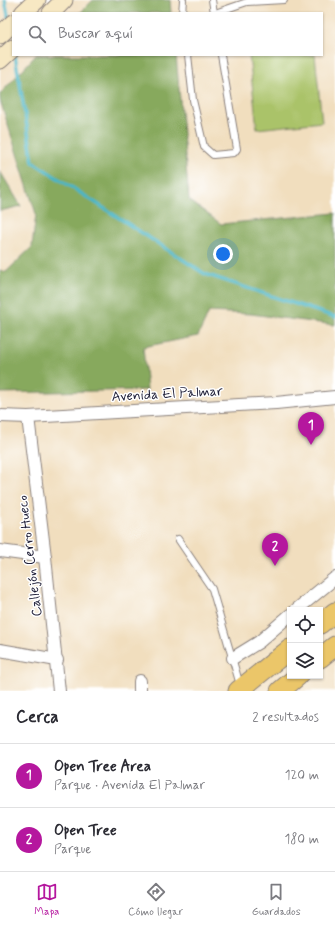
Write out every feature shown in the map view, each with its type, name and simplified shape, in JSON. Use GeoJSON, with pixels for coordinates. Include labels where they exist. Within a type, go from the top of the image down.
{"type":"FeatureCollection","features":[{"type":"Feature","properties":{"kind":"main road"},"geometry":{"type":"LineString","coordinates":[[52,12],[64,0]]}},
{"type":"Feature","properties":{"kind":"main road"},"geometry":{"type":"LineString","coordinates":[[0,35],[12,24]]}},
{"type":"Feature","properties":{"kind":"main road"},"geometry":{"type":"LineString","coordinates":[[323,622],[335,612]]}},
{"type":"Feature","properties":{"kind":"main road"},"geometry":{"type":"LineString","coordinates":[[323,656],[335,646]]}},
{"type":"Feature","properties":{"kind":"main road"},"geometry":{"type":"LineString","coordinates":[[239,690],[287,651]]}},
{"type":"Feature","properties":{"kind":"main road"},"geometry":{"type":"LineString","coordinates":[[280,691],[294,679]]}},
{"type":"Feature","properties":{"kind":"street","name":"Avenida El Palmar"},"geometry":{"type":"LineString","coordinates":[[0,416],[28,417],[276,403],[335,397]]}},
{"type":"Feature","properties":{"kind":"street","name":"Callejón Cerro Hueco"},"geometry":{"type":"LineString","coordinates":[[28,417],[59,691]]}},
{"type":"Feature","properties":{"kind":"street"},"geometry":{"type":"LineString","coordinates":[[0,551],[45,557]]}},
{"type":"Feature","properties":{"kind":"street"},"geometry":{"type":"LineString","coordinates":[[300,607],[335,578]]}},
{"type":"Feature","properties":{"kind":"street"},"geometry":{"type":"LineString","coordinates":[[233,658],[259,642],[287,618]]}},
{"type":"Feature","properties":{"kind":"street"},"geometry":{"type":"LineString","coordinates":[[0,650],[56,660]]}},
{"type":"Feature","properties":{"kind":"lane"},"geometry":{"type":"LineString","coordinates":[[182,12],[183,0]]}},
{"type":"Feature","properties":{"kind":"lane"},"geometry":{"type":"LineString","coordinates":[[212,0],[215,12]]}},
{"type":"Feature","properties":{"kind":"lane"},"geometry":{"type":"LineString","coordinates":[[218,12],[247,2],[284,0]]}},
{"type":"Feature","properties":{"kind":"lane"},"geometry":{"type":"LineString","coordinates":[[188,56],[193,100],[204,147],[214,155],[234,153],[237,148],[221,56]]}},
{"type":"Feature","properties":{"kind":"lane"},"geometry":{"type":"LineString","coordinates":[[178,539],[212,588],[233,658],[239,690]]}},
{"type":"Feature","properties":{"kind":"green space"},"geometry":{"type":"Polygon","coordinates":[[[93,0],[170,0],[171,12],[81,12],[93,0]]]}},
{"type":"Feature","properties":{"kind":"green space"},"geometry":{"type":"Polygon","coordinates":[[[35,56],[176,56],[189,200],[221,224],[335,213],[335,325],[251,314],[209,312],[198,336],[143,347],[147,390],[0,393],[0,270],[6,272],[32,247],[36,214],[0,100],[0,94],[35,56]]]}},
{"type":"Feature","properties":{"kind":"green space"},"geometry":{"type":"Polygon","coordinates":[[[249,56],[315,56],[322,122],[257,129],[249,56]]]}},
{"type":"Feature","properties":{"kind":"green space"},"geometry":{"type":"Polygon","coordinates":[[[0,171],[21,206],[0,211],[0,171]]]}},
{"type":"Feature","properties":{"kind":"waterway"},"geometry":{"type":"LineString","coordinates":[[5,0],[9,20]]}},
{"type":"Feature","properties":{"kind":"waterway"},"geometry":{"type":"LineString","coordinates":[[15,56],[33,162],[205,274],[335,317]]}},
{"type":"Feature","properties":{"kind":"place","name":"Open Tree Area"},"geometry":{"type":"Point","coordinates":[311,445]}},
{"type":"Feature","properties":{"kind":"place","name":"Open Tree"},"geometry":{"type":"Point","coordinates":[275,566]}}]}
